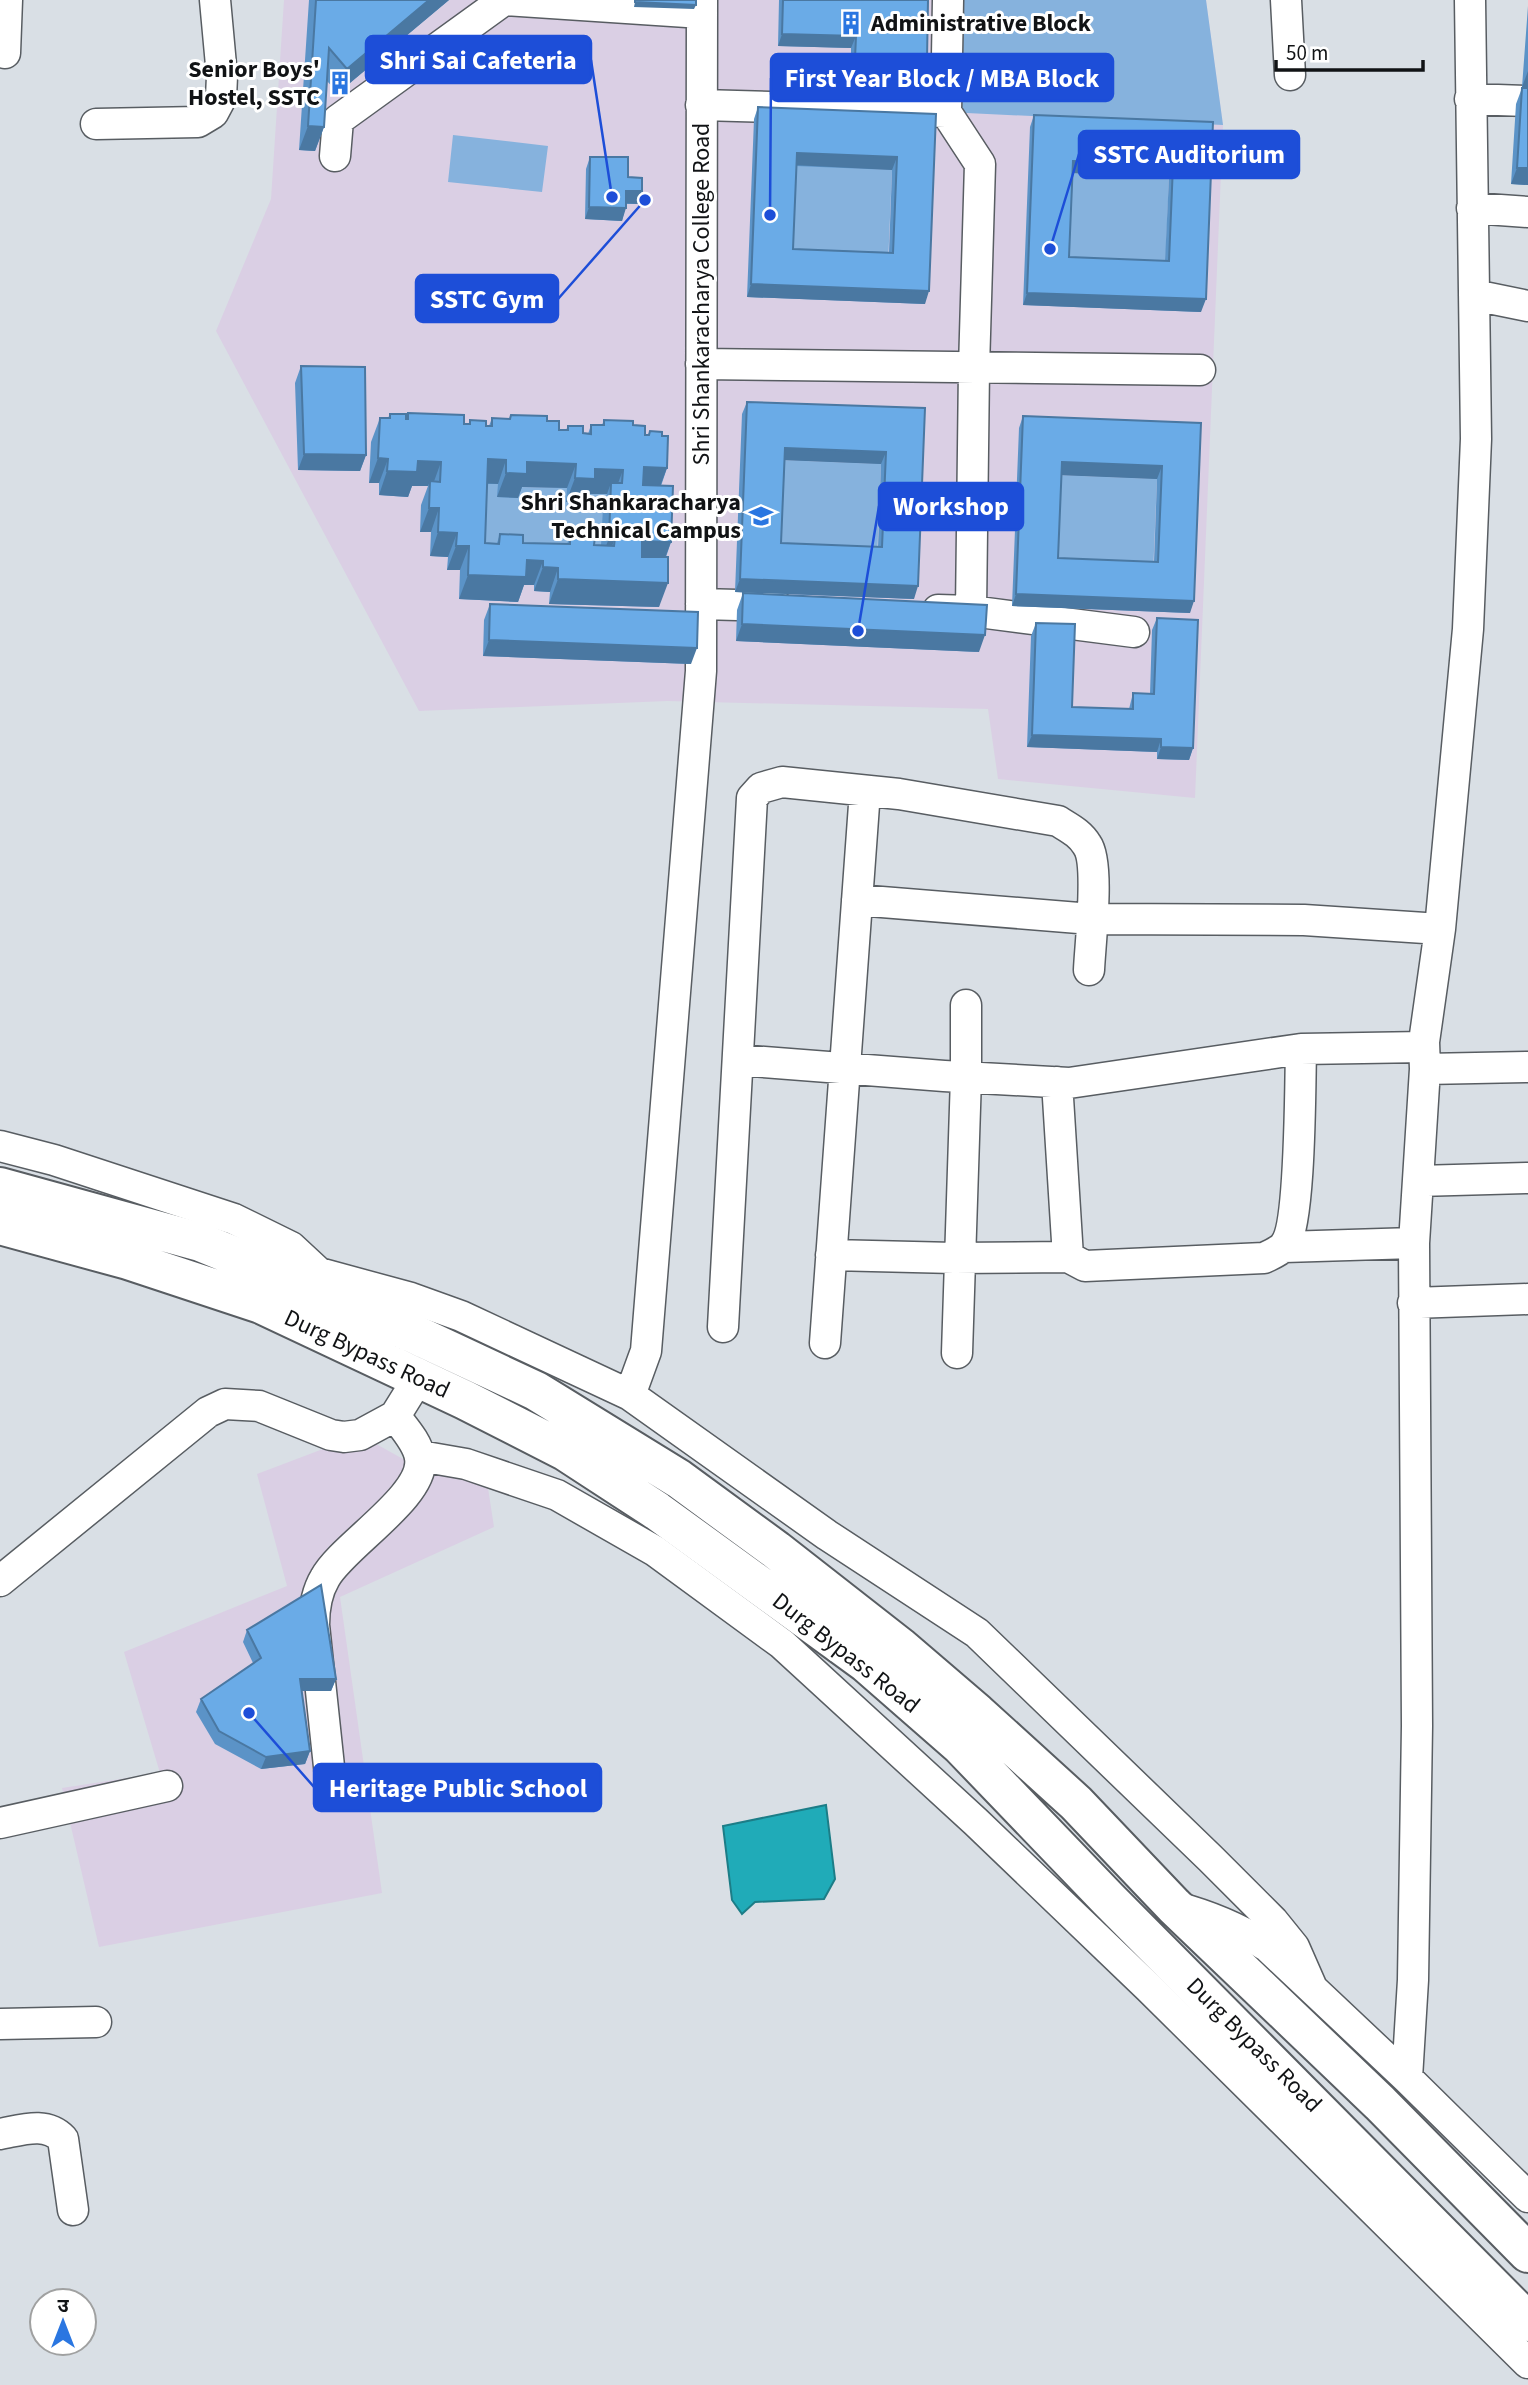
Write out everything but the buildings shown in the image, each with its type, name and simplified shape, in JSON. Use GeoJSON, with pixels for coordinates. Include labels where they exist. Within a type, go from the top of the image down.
{"type":"FeatureCollection","features":[{"type":"Feature","properties":{"kind":"highway","name":"Durg Bypass Road"},"geometry":{"type":"LineString","coordinates":[[0,1187],[200,1242],[326,1285],[536,1391],[679,1479],[900,1647],[978,1713],[1076,1803],[1174,1906],[1380,2103],[1528,2253]]}},
{"type":"Feature","properties":{"kind":"highway","name":"Durg Bypass Road"},"geometry":{"type":"LineString","coordinates":[[0,1225],[128,1260],[261,1304],[465,1400],[565,1451],[657,1511],[866,1664],[961,1746],[1528,2322]]}},
{"type":"Feature","properties":{"kind":"street"},"geometry":{"type":"LineString","coordinates":[[5,53],[7,0]]}},
{"type":"Feature","properties":{"kind":"street"},"geometry":{"type":"LineString","coordinates":[[96,124],[198,122],[213,113],[221,98],[222,87],[215,0]]}},
{"type":"Feature","properties":{"kind":"street"},"geometry":{"type":"LineString","coordinates":[[335,156],[338,120],[505,0],[702,7]]}},
{"type":"Feature","properties":{"kind":"street"},"geometry":{"type":"LineString","coordinates":[[948,0],[946,112],[980,164],[971,611]]}},
{"type":"Feature","properties":{"kind":"street"},"geometry":{"type":"LineString","coordinates":[[1286,0],[1290,75]]}},
{"type":"Feature","properties":{"kind":"street"},"geometry":{"type":"LineString","coordinates":[[1407,2078],[1413,1980],[1417,1726],[1413,1243],[1424,1058],[1440,929],[1468,629],[1476,439],[1470,99],[1471,0]]}},
{"type":"Feature","properties":{"kind":"street","name":"Shri Shankaracharya College Road"},"geometry":{"type":"LineString","coordinates":[[630,1395],[646,1351],[701,671],[702,7]]}},
{"type":"Feature","properties":{"kind":"street"},"geometry":{"type":"LineString","coordinates":[[1470,99],[1528,101]]}},
{"type":"Feature","properties":{"kind":"street"},"geometry":{"type":"LineString","coordinates":[[701,105],[946,112]]}},
{"type":"Feature","properties":{"kind":"street"},"geometry":{"type":"LineString","coordinates":[[1472,208],[1528,212]]}},
{"type":"Feature","properties":{"kind":"street"},"geometry":{"type":"LineString","coordinates":[[1474,295],[1528,306]]}},
{"type":"Feature","properties":{"kind":"street"},"geometry":{"type":"LineString","coordinates":[[701,364],[1200,370]]}},
{"type":"Feature","properties":{"kind":"street"},"geometry":{"type":"LineString","coordinates":[[701,604],[809,607]]}},
{"type":"Feature","properties":{"kind":"street"},"geometry":{"type":"LineString","coordinates":[[917,610],[971,611],[1134,632]]}},
{"type":"Feature","properties":{"kind":"street"},"geometry":{"type":"LineString","coordinates":[[723,1327],[752,798],[761,788],[782,782],[899,794],[1058,821],[1076,831],[1090,847],[1094,875],[1089,971]]}},
{"type":"Feature","properties":{"kind":"street"},"geometry":{"type":"LineString","coordinates":[[825,1343],[865,791]]}},
{"type":"Feature","properties":{"kind":"street"},"geometry":{"type":"LineString","coordinates":[[857,900],[1091,919],[1304,920],[1440,929]]}},
{"type":"Feature","properties":{"kind":"street"},"geometry":{"type":"LineString","coordinates":[[957,1353],[966,1004]]}},
{"type":"Feature","properties":{"kind":"street"},"geometry":{"type":"LineString","coordinates":[[737,1060],[1069,1083],[1301,1049],[1528,1067]]}},
{"type":"Feature","properties":{"kind":"street"},"geometry":{"type":"LineString","coordinates":[[1284,1247],[1291,1230],[1295,1194],[1301,1049]]}},
{"type":"Feature","properties":{"kind":"street"},"geometry":{"type":"LineString","coordinates":[[1057,1082],[1068,1257]]}},
{"type":"Feature","properties":{"kind":"street"},"geometry":{"type":"LineString","coordinates":[[0,1146],[54,1160],[234,1219],[291,1247],[326,1285],[411,1298],[461,1316],[630,1395],[827,1535],[977,1633],[1273,1921],[1294,1947],[1311,1988]]}},
{"type":"Feature","properties":{"kind":"street"},"geometry":{"type":"LineString","coordinates":[[1418,1181],[1528,1178]]}},
{"type":"Feature","properties":{"kind":"street"},"geometry":{"type":"LineString","coordinates":[[831,1255],[1068,1257],[1085,1266],[1264,1258],[1284,1247],[1413,1243]]}},
{"type":"Feature","properties":{"kind":"street"},"geometry":{"type":"LineString","coordinates":[[1413,1303],[1528,1299]]}},
{"type":"Feature","properties":{"kind":"street"},"geometry":{"type":"LineString","coordinates":[[0,1580],[208,1412],[225,1404],[259,1406],[331,1435],[360,1435],[395,1416],[418,1379]]}},
{"type":"Feature","properties":{"kind":"street"},"geometry":{"type":"LineString","coordinates":[[330,1776],[314,1605],[326,1576],[396,1504],[421,1469],[417,1447],[395,1416]]}},
{"type":"Feature","properties":{"kind":"street"},"geometry":{"type":"LineString","coordinates":[[420,1456],[466,1464],[557,1495],[655,1551],[782,1644],[976,1822],[1111,1951],[1528,2362]]}},
{"type":"Feature","properties":{"kind":"street"},"geometry":{"type":"LineString","coordinates":[[0,1823],[167,1786]]}},
{"type":"Feature","properties":{"kind":"street"},"geometry":{"type":"LineString","coordinates":[[1174,1906],[1212,1917],[1244,1931],[1268,1947],[1528,2197]]}},
{"type":"Feature","properties":{"kind":"street"},"geometry":{"type":"LineString","coordinates":[[0,2024],[96,2022]]}},
{"type":"Feature","properties":{"kind":"street"},"geometry":{"type":"LineString","coordinates":[[0,2134],[34,2128],[56,2132],[63,2139],[73,2210]]}},
{"type":"Feature","properties":{"kind":"shaded area","name":"Shri Shankaracharya Technical Campus"},"geometry":{"type":"Polygon","coordinates":[[[284,0],[1206,0],[1223,125],[1195,798],[998,779],[988,709],[667,701],[419,711],[216,331],[271,199],[284,0]]]}},
{"type":"Feature","properties":{"kind":"shaded area"},"geometry":{"type":"Polygon","coordinates":[[[948,0],[1206,0],[1223,125],[946,112],[948,0]]]}},
{"type":"Feature","properties":{"kind":"shaded area"},"geometry":{"type":"Polygon","coordinates":[[[453,135],[548,146],[542,192],[448,182],[453,135]]]}},
{"type":"Feature","properties":{"kind":"shaded area"},"geometry":{"type":"Polygon","coordinates":[[[792,165],[892,170],[888,265],[788,261],[792,165]]]}},
{"type":"Feature","properties":{"kind":"shaded area"},"geometry":{"type":"Polygon","coordinates":[[[1069,173],[1169,177],[1165,273],[1065,269],[1069,173]]]}},
{"type":"Feature","properties":{"kind":"shaded area"},"geometry":{"type":"Polygon","coordinates":[[[781,460],[881,464],[877,560],[777,556],[781,460]]]}},
{"type":"Feature","properties":{"kind":"shaded area"},"geometry":{"type":"Polygon","coordinates":[[[1057,475],[1157,479],[1153,575],[1053,570],[1057,475]]]}},
{"type":"Feature","properties":{"kind":"shaded area"},"geometry":{"type":"Polygon","coordinates":[[[479,483],[498,484],[498,497],[518,487],[567,488],[567,502],[586,493],[614,494],[601,562],[476,567],[479,483]]]}},
{"type":"Feature","properties":{"kind":"shaded area"},"geometry":{"type":"Polygon","coordinates":[[[360,1435],[421,1469],[486,1475],[494,1527],[340,1597],[382,1893],[99,1947],[62,1788],[160,1773],[124,1652],[287,1586],[257,1474],[360,1435]]]}},
{"type":"Feature","properties":{"kind":"shaded area"},"geometry":{"type":"Polygon","coordinates":[[[826,1805],[835,1879],[824,1899],[755,1902],[742,1914],[732,1900],[723,1826],[826,1805]]]}},
{"type":"Feature","properties":{"kind":"place","name":"Administrative Block"},"geometry":{"type":"Point","coordinates":[851,23]}},
{"type":"Feature","properties":{"kind":"place","name":"Senior Boys' Hostel, SSTC"},"geometry":{"type":"Point","coordinates":[340,83]}},
{"type":"Feature","properties":{"kind":"place","name":"Shri Sai Cafeteria"},"geometry":{"type":"Point","coordinates":[612,197]}},
{"type":"Feature","properties":{"kind":"place","name":"SSTC Gym"},"geometry":{"type":"Point","coordinates":[645,200]}},
{"type":"Feature","properties":{"kind":"place","name":"First Year Block / MBA Block"},"geometry":{"type":"Point","coordinates":[770,215]}},
{"type":"Feature","properties":{"kind":"place","name":"SSTC Auditorium"},"geometry":{"type":"Point","coordinates":[1050,249]}},
{"type":"Feature","properties":{"kind":"place","name":"Shri Shankaracharya Technical Campus"},"geometry":{"type":"Point","coordinates":[761,516]}},
{"type":"Feature","properties":{"kind":"place","name":"Workshop"},"geometry":{"type":"Point","coordinates":[858,631]}},
{"type":"Feature","properties":{"kind":"place","name":"Heritage Public School"},"geometry":{"type":"Point","coordinates":[249,1713]}}]}
